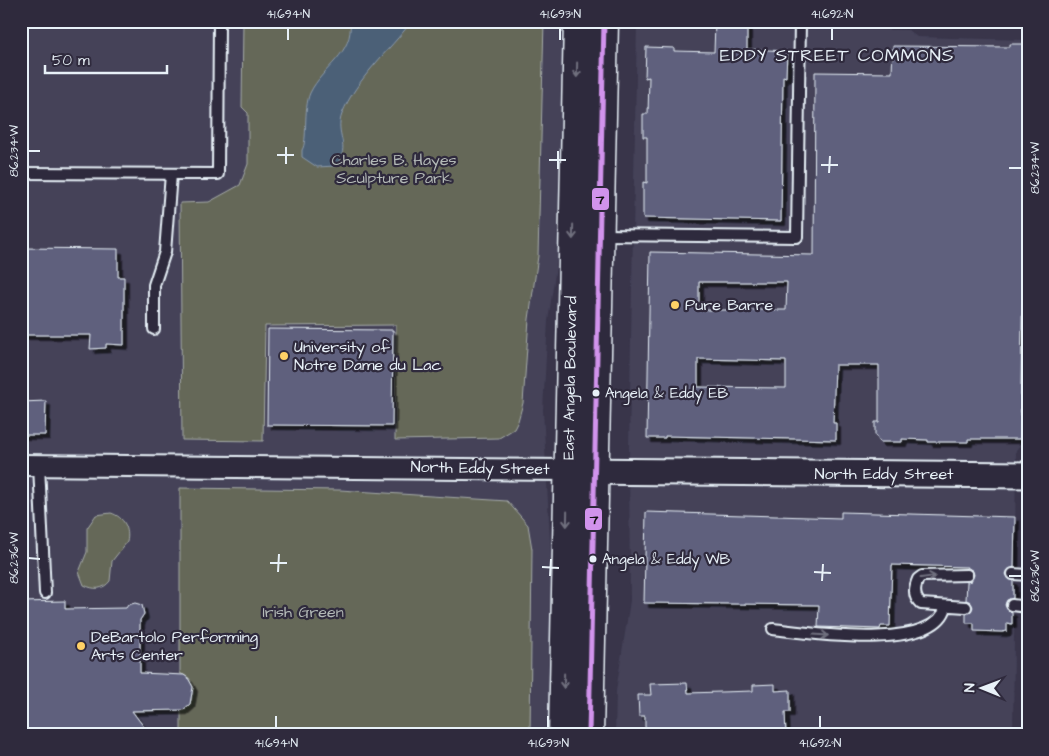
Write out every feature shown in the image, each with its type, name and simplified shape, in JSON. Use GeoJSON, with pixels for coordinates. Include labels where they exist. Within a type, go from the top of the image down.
{"type":"FeatureCollection","features":[{"type":"Feature","properties":{"kind":"main road","name":"East Angela Boulevard"},"geometry":{"type":"LineString","coordinates":[[564,735],[578,21]]}},
{"type":"Feature","properties":{"kind":"main road","name":"East Angela Boulevard"},"geometry":{"type":"LineString","coordinates":[[589,735],[604,21]]}},
{"type":"Feature","properties":{"kind":"street","name":"North Eddy Street"},"geometry":{"type":"LineString","coordinates":[[30,465],[1028,475]]}},
{"type":"Feature","properties":{"kind":"lane"},"geometry":{"type":"LineString","coordinates":[[21,173],[218,174],[219,21]]}},
{"type":"Feature","properties":{"kind":"lane"},"geometry":{"type":"LineString","coordinates":[[600,234],[797,237],[800,21]]}},
{"type":"Feature","properties":{"kind":"lane"},"geometry":{"type":"LineString","coordinates":[[154,329],[154,285],[165,252],[171,174]]}},
{"type":"Feature","properties":{"kind":"lane"},"geometry":{"type":"LineString","coordinates":[[30,465],[45,593]]}},
{"type":"Feature","properties":{"kind":"lane"},"geometry":{"type":"LineString","coordinates":[[1013,574],[1028,575]]}},
{"type":"Feature","properties":{"kind":"lane"},"geometry":{"type":"LineString","coordinates":[[966,607],[931,606],[917,600],[914,592],[918,579],[922,576],[967,576]]}},
{"type":"Feature","properties":{"kind":"lane"},"geometry":{"type":"LineString","coordinates":[[1012,605],[1028,606]]}},
{"type":"Feature","properties":{"kind":"lane"},"geometry":{"type":"LineString","coordinates":[[773,629],[820,635],[892,637],[912,633],[931,624],[944,613],[946,606]]}},
{"type":"Feature","properties":{"kind":"shaded area","name":"University of Notre Dame du Lac"},"geometry":{"type":"Polygon","coordinates":[[[21,21],[563,21],[558,253],[548,321],[543,410],[551,558],[551,735],[21,735],[21,21]]]}},
{"type":"Feature","properties":{"kind":"shaded area"},"geometry":{"type":"Polygon","coordinates":[[[637,21],[768,21],[778,25],[815,29],[908,30],[917,37],[1028,40],[1021,444],[1016,450],[1013,735],[615,735],[616,691],[630,601],[629,447],[637,21]]]}},
{"type":"Feature","properties":{"kind":"green space","name":"Charles B. Hayes Sculpture Park"},"geometry":{"type":"Polygon","coordinates":[[[243,21],[544,21],[538,256],[529,319],[523,403],[514,429],[499,438],[395,440],[396,325],[265,326],[263,441],[182,440],[180,203],[209,202],[240,185],[248,164],[248,113],[242,107],[243,21]]]}},
{"type":"Feature","properties":{"kind":"green space","name":"Irish Green"},"geometry":{"type":"Polygon","coordinates":[[[180,488],[340,490],[507,501],[528,525],[532,549],[530,735],[181,735],[181,711],[191,701],[193,687],[189,678],[180,673],[180,488]]]}},
{"type":"Feature","properties":{"kind":"green space"},"geometry":{"type":"Polygon","coordinates":[[[111,513],[119,517],[125,524],[128,533],[127,542],[112,561],[110,581],[101,588],[91,588],[84,585],[79,572],[87,552],[87,528],[96,515],[111,513]]]}},
{"type":"Feature","properties":{"kind":"water"},"geometry":{"type":"Polygon","coordinates":[[[350,21],[412,21],[364,77],[348,101],[340,121],[343,152],[336,166],[317,167],[302,157],[308,100],[310,93],[322,75],[343,51],[350,32],[350,21]]]}},
{"type":"Feature","properties":{"kind":"building"},"geometry":{"type":"Polygon","coordinates":[[[715,23],[747,23],[747,49],[787,51],[786,77],[783,76],[781,221],[643,218],[643,182],[647,183],[647,137],[643,137],[643,114],[648,114],[649,77],[645,78],[646,47],[674,48],[674,51],[714,52],[715,23]]]}},
{"type":"Feature","properties":{"kind":"building"},"geometry":{"type":"Polygon","coordinates":[[[1010,44],[1027,44],[1020,439],[968,439],[968,442],[928,442],[928,440],[902,439],[902,442],[880,442],[875,435],[875,422],[879,422],[879,365],[835,365],[833,423],[836,423],[836,440],[665,436],[665,438],[647,438],[650,252],[814,255],[815,72],[892,73],[893,46],[1010,47],[1010,44]],[[699,282],[699,310],[786,310],[787,282],[699,282]],[[698,359],[698,387],[786,388],[786,361],[698,359]]]}},
{"type":"Feature","properties":{"kind":"building"},"geometry":{"type":"Polygon","coordinates":[[[21,248],[118,249],[118,277],[124,277],[124,345],[106,344],[106,348],[90,349],[91,335],[21,335],[21,248]]]}},
{"type":"Feature","properties":{"kind":"building"},"geometry":{"type":"Polygon","coordinates":[[[268,329],[393,330],[392,426],[267,425],[268,329]]]}},
{"type":"Feature","properties":{"kind":"building"},"geometry":{"type":"Polygon","coordinates":[[[46,401],[45,435],[21,435],[21,402],[46,401]]]}},
{"type":"Feature","properties":{"kind":"building"},"geometry":{"type":"Polygon","coordinates":[[[646,512],[841,518],[841,512],[1015,517],[1014,567],[1008,570],[1006,574],[1013,581],[1013,598],[1007,600],[1005,605],[1012,612],[1012,624],[1007,623],[1007,631],[1002,632],[974,631],[974,623],[966,623],[966,614],[973,607],[966,600],[967,582],[971,581],[974,575],[973,571],[967,567],[892,565],[890,626],[881,626],[880,629],[818,627],[819,605],[644,603],[646,512]]]}},
{"type":"Feature","properties":{"kind":"building","name":"DeBartolo Performing Arts Center"},"geometry":{"type":"Polygon","coordinates":[[[65,601],[65,609],[126,608],[128,605],[135,603],[142,605],[144,614],[140,620],[140,673],[184,675],[193,687],[190,704],[183,710],[132,711],[150,735],[21,735],[21,602],[65,601]]]}},
{"type":"Feature","properties":{"kind":"building"},"geometry":{"type":"Polygon","coordinates":[[[687,683],[688,693],[753,691],[753,685],[775,684],[775,691],[790,690],[790,712],[785,712],[786,735],[652,735],[645,727],[645,716],[639,716],[638,695],[651,695],[650,684],[687,683]]]}},
{"type":"Feature","properties":{"kind":"transit line","name":"7"},"geometry":{"type":"LineString","coordinates":[[589,735],[604,21]]}},
{"type":"Feature","properties":{"kind":"place","name":"Pure Barre"},"geometry":{"type":"Point","coordinates":[675,305]}},
{"type":"Feature","properties":{"kind":"place","name":"University of Notre Dame du Lac"},"geometry":{"type":"Point","coordinates":[284,356]}},
{"type":"Feature","properties":{"kind":"place","name":"Angela & Eddy EB"},"geometry":{"type":"Point","coordinates":[596,393]}},
{"type":"Feature","properties":{"kind":"place","name":"Angela & Eddy WB"},"geometry":{"type":"Point","coordinates":[593,559]}},
{"type":"Feature","properties":{"kind":"place","name":"DeBartolo Performing Arts Center"},"geometry":{"type":"Point","coordinates":[81,646]}},
{"type":"Feature","properties":{"kind":"district","name":"EDDY STREET COMMONS"},"geometry":{"type":"Point","coordinates":[837,55]}}]}
